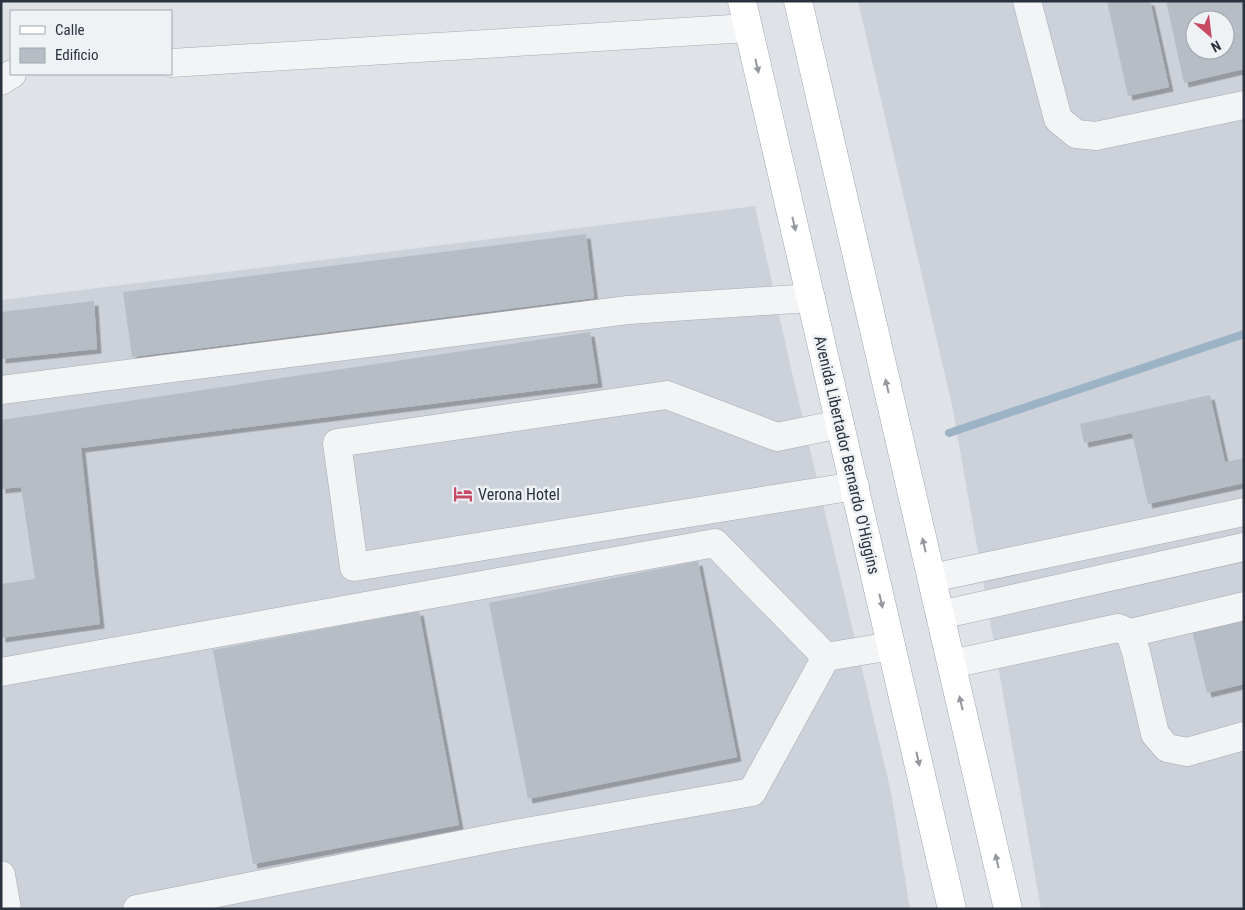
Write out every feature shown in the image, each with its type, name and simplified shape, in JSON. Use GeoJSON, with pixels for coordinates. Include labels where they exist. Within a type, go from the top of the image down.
{"type":"FeatureCollection","features":[{"type":"Feature","properties":{"kind":"main road","name":"Avenida Libertador Bernardo O'Higgins"},"geometry":{"type":"LineString","coordinates":[[742,1],[952,909]]}},
{"type":"Feature","properties":{"kind":"main road"},"geometry":{"type":"LineString","coordinates":[[798,1],[1008,909]]}},
{"type":"Feature","properties":{"kind":"lane"},"geometry":{"type":"LineString","coordinates":[[1027,1],[1058,119],[1076,134],[1096,136],[1244,105]]}},
{"type":"Feature","properties":{"kind":"lane"},"geometry":{"type":"LineString","coordinates":[[172,64],[748,28]]}},
{"type":"Feature","properties":{"kind":"lane"},"geometry":{"type":"LineString","coordinates":[[1,390],[628,310],[811,298]]}},
{"type":"Feature","properties":{"kind":"lane"},"geometry":{"type":"LineString","coordinates":[[840,424],[777,437],[667,395],[337,443],[354,567],[855,486]]}},
{"type":"Feature","properties":{"kind":"lane"},"geometry":{"type":"LineString","coordinates":[[932,578],[1244,512]]}},
{"type":"Feature","properties":{"kind":"lane"},"geometry":{"type":"LineString","coordinates":[[1,672],[715,543],[826,657]]}},
{"type":"Feature","properties":{"kind":"lane"},"geometry":{"type":"LineString","coordinates":[[940,615],[1244,547]]}},
{"type":"Feature","properties":{"kind":"lane"},"geometry":{"type":"LineString","coordinates":[[952,664],[1118,628],[1130,633],[1244,606]]}},
{"type":"Feature","properties":{"kind":"lane"},"geometry":{"type":"LineString","coordinates":[[1130,633],[1155,734],[1167,748],[1187,752],[1244,736]]}},
{"type":"Feature","properties":{"kind":"lane"},"geometry":{"type":"LineString","coordinates":[[826,657],[891,646]]}},
{"type":"Feature","properties":{"kind":"lane"},"geometry":{"type":"LineString","coordinates":[[137,909],[504,836],[752,792],[826,657]]}},
{"type":"Feature","properties":{"kind":"lane"},"geometry":{"type":"LineString","coordinates":[[1,875],[8,909]]}},
{"type":"Feature","properties":{"kind":"shaded area"},"geometry":{"type":"Polygon","coordinates":[[[858,1],[1244,1],[1244,909],[1041,909],[952,405],[858,1]]]}},
{"type":"Feature","properties":{"kind":"shaded area"},"geometry":{"type":"Polygon","coordinates":[[[755,206],[790,364],[891,792],[910,909],[1,909],[1,300],[755,206]]]}},
{"type":"Feature","properties":{"kind":"building"},"geometry":{"type":"Polygon","coordinates":[[[1107,1],[1150,1],[1169,87],[1128,96],[1107,1]]]}},
{"type":"Feature","properties":{"kind":"building"},"geometry":{"type":"Polygon","coordinates":[[[1166,1],[1244,1],[1244,69],[1184,83],[1166,1]]]}},
{"type":"Feature","properties":{"kind":"building"},"geometry":{"type":"Polygon","coordinates":[[[586,234],[594,298],[132,357],[123,292],[586,234]]]}},
{"type":"Feature","properties":{"kind":"building"},"geometry":{"type":"Polygon","coordinates":[[[94,301],[97,349],[1,359],[1,312],[94,301]]]}},
{"type":"Feature","properties":{"kind":"building"},"geometry":{"type":"Polygon","coordinates":[[[590,332],[598,383],[81,448],[100,624],[1,638],[1,584],[35,579],[21,487],[1,489],[1,420],[590,332]]]}},
{"type":"Feature","properties":{"kind":"building"},"geometry":{"type":"Polygon","coordinates":[[[1210,395],[1225,462],[1244,458],[1244,483],[1148,504],[1132,433],[1084,443],[1080,424],[1210,395]]]}},
{"type":"Feature","properties":{"kind":"building"},"geometry":{"type":"Polygon","coordinates":[[[698,561],[737,757],[528,799],[489,603],[698,561]]]}},
{"type":"Feature","properties":{"kind":"building"},"geometry":{"type":"Polygon","coordinates":[[[419,611],[459,825],[253,864],[213,650],[419,611]]]}},
{"type":"Feature","properties":{"kind":"building"},"geometry":{"type":"Polygon","coordinates":[[[1244,613],[1244,684],[1207,693],[1191,626],[1244,613]]]}},
{"type":"Feature","properties":{"kind":"waterway"},"geometry":{"type":"LineString","coordinates":[[949,433],[1244,334]]}},
{"type":"Feature","properties":{"kind":"place","name":"Verona Hotel"},"geometry":{"type":"Point","coordinates":[463,494]}}]}
